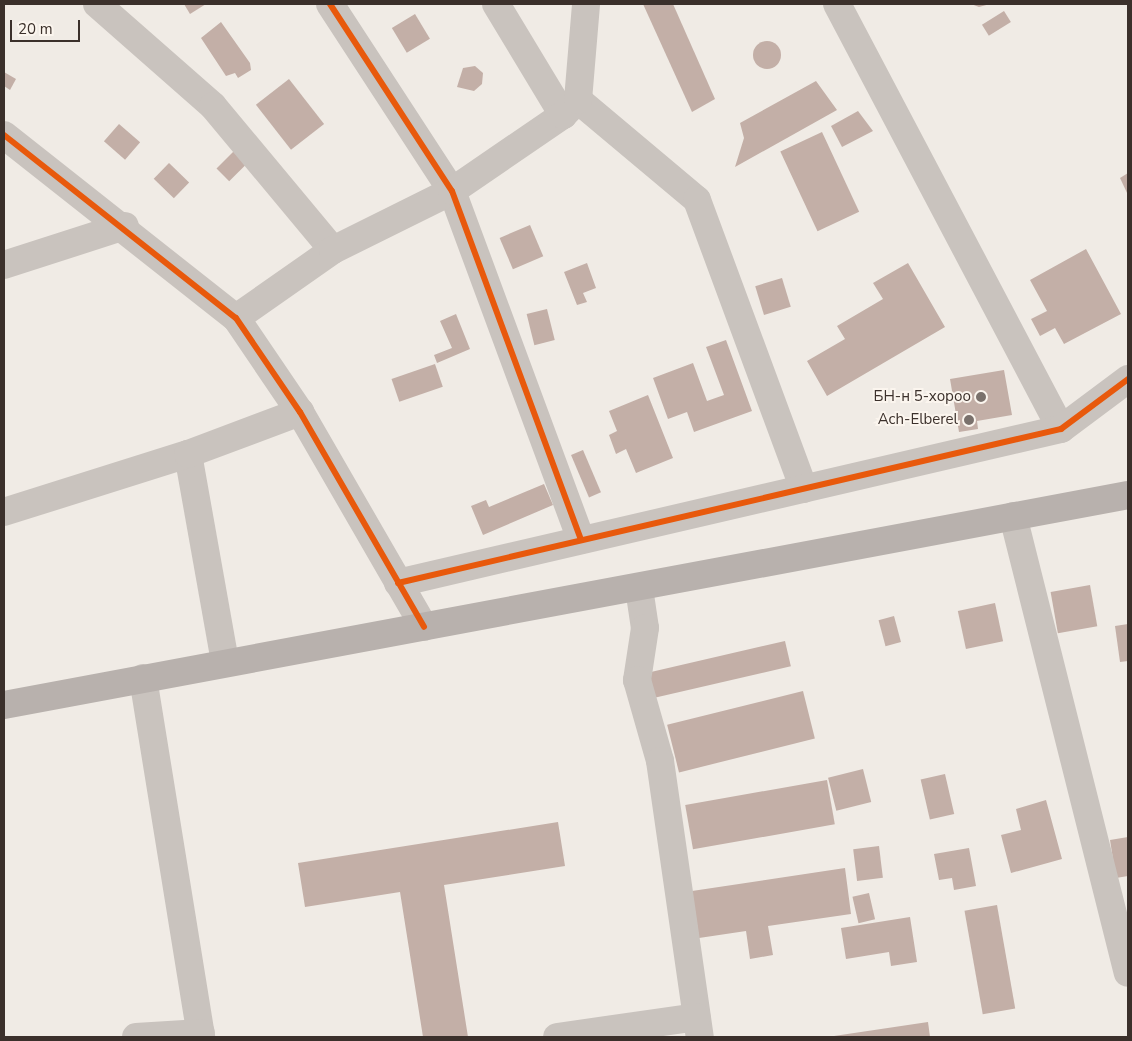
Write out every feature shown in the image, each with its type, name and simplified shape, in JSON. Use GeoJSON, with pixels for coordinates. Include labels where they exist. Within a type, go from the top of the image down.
{"type":"FeatureCollection","features":[{"type":"Feature","properties":{"kind":"main road"},"geometry":{"type":"LineString","coordinates":[[4,705],[226,662],[639,588],[1128,495]]}},
{"type":"Feature","properties":{"kind":"street"},"geometry":{"type":"LineString","coordinates":[[97,4],[213,106],[332,250]]}},
{"type":"Feature","properties":{"kind":"street"},"geometry":{"type":"LineString","coordinates":[[330,4],[452,191],[581,540]]}},
{"type":"Feature","properties":{"kind":"street"},"geometry":{"type":"LineString","coordinates":[[496,4],[571,107],[697,200],[804,488]]}},
{"type":"Feature","properties":{"kind":"street"},"geometry":{"type":"LineString","coordinates":[[236,318],[332,250],[452,191],[571,107],[586,4]]}},
{"type":"Feature","properties":{"kind":"street"},"geometry":{"type":"LineString","coordinates":[[836,4],[1061,429]]}},
{"type":"Feature","properties":{"kind":"street"},"geometry":{"type":"LineString","coordinates":[[4,135],[125,226],[236,318],[300,412],[424,627]]}},
{"type":"Feature","properties":{"kind":"street"},"geometry":{"type":"LineString","coordinates":[[4,265],[125,226]]}},
{"type":"Feature","properties":{"kind":"street"},"geometry":{"type":"LineString","coordinates":[[398,583],[1061,429],[1128,379]]}},
{"type":"Feature","properties":{"kind":"street"},"geometry":{"type":"LineString","coordinates":[[4,512],[188,454],[300,412]]}},
{"type":"Feature","properties":{"kind":"street"},"geometry":{"type":"LineString","coordinates":[[188,454],[226,662]]}},
{"type":"Feature","properties":{"kind":"street"},"geometry":{"type":"LineString","coordinates":[[1012,516],[1128,973]]}},
{"type":"Feature","properties":{"kind":"street"},"geometry":{"type":"LineString","coordinates":[[557,1037],[699,1027],[660,761],[637,680],[646,628],[639,588]]}},
{"type":"Feature","properties":{"kind":"street"},"geometry":{"type":"LineString","coordinates":[[136,1037],[201,1035],[143,678]]}},
{"type":"Feature","properties":{"kind":"building"},"geometry":{"type":"Polygon","coordinates":[[[184,4],[206,4],[190,14],[184,4]]]}},
{"type":"Feature","properties":{"kind":"building"},"geometry":{"type":"Polygon","coordinates":[[[643,4],[673,4],[715,99],[692,112],[643,4]]]}},
{"type":"Feature","properties":{"kind":"building"},"geometry":{"type":"Polygon","coordinates":[[[971,4],[990,4],[979,7],[971,4]]]}},
{"type":"Feature","properties":{"kind":"building"},"geometry":{"type":"Polygon","coordinates":[[[1004,11],[1011,22],[989,36],[982,25],[1004,11]]]}},
{"type":"Feature","properties":{"kind":"building"},"geometry":{"type":"Polygon","coordinates":[[[415,14],[430,39],[407,53],[392,28],[415,14]]]}},
{"type":"Feature","properties":{"kind":"building"},"geometry":{"type":"Polygon","coordinates":[[[221,22],[250,63],[251,70],[238,78],[235,73],[226,76],[201,38],[221,22]]]}},
{"type":"Feature","properties":{"kind":"building"},"geometry":{"type":"Polygon","coordinates":[[[767,41],[777,45],[781,55],[777,65],[767,69],[757,65],[753,55],[757,45],[767,41]]]}},
{"type":"Feature","properties":{"kind":"building"},"geometry":{"type":"Polygon","coordinates":[[[475,66],[483,73],[482,84],[474,91],[457,87],[463,68],[475,66]]]}},
{"type":"Feature","properties":{"kind":"building"},"geometry":{"type":"Polygon","coordinates":[[[4,72],[16,79],[10,90],[4,86],[4,72]]]}},
{"type":"Feature","properties":{"kind":"building"},"geometry":{"type":"Polygon","coordinates":[[[289,79],[324,124],[291,150],[256,105],[289,79]]]}},
{"type":"Feature","properties":{"kind":"building"},"geometry":{"type":"Polygon","coordinates":[[[816,81],[837,110],[735,167],[744,138],[740,123],[816,81]]]}},
{"type":"Feature","properties":{"kind":"building"},"geometry":{"type":"Polygon","coordinates":[[[858,111],[873,131],[842,147],[831,126],[858,111]]]}},
{"type":"Feature","properties":{"kind":"building"},"geometry":{"type":"Polygon","coordinates":[[[119,124],[140,142],[125,160],[104,141],[119,124]]]}},
{"type":"Feature","properties":{"kind":"building"},"geometry":{"type":"Polygon","coordinates":[[[822,132],[859,212],[818,231],[780,151],[822,132]]]}},
{"type":"Feature","properties":{"kind":"building"},"geometry":{"type":"Polygon","coordinates":[[[237,148],[250,161],[229,181],[216,169],[237,148]]]}},
{"type":"Feature","properties":{"kind":"building"},"geometry":{"type":"Polygon","coordinates":[[[169,163],[189,182],[174,198],[154,179],[169,163]]]}},
{"type":"Feature","properties":{"kind":"building"},"geometry":{"type":"Polygon","coordinates":[[[1128,173],[1128,195],[1120,178],[1128,173]]]}},
{"type":"Feature","properties":{"kind":"building"},"geometry":{"type":"Polygon","coordinates":[[[530,225],[543,256],[513,269],[500,238],[530,225]]]}},
{"type":"Feature","properties":{"kind":"building"},"geometry":{"type":"Polygon","coordinates":[[[1086,249],[1121,314],[1064,344],[1055,328],[1040,336],[1031,319],[1047,311],[1030,280],[1086,249]]]}},
{"type":"Feature","properties":{"kind":"building"},"geometry":{"type":"Polygon","coordinates":[[[587,263],[596,288],[583,293],[587,302],[577,305],[564,272],[587,263]]]}},
{"type":"Feature","properties":{"kind":"building"},"geometry":{"type":"Polygon","coordinates":[[[908,263],[945,327],[827,396],[807,361],[845,339],[837,326],[883,299],[873,283],[908,263]]]}},
{"type":"Feature","properties":{"kind":"building"},"geometry":{"type":"Polygon","coordinates":[[[782,278],[791,307],[764,315],[755,286],[782,278]]]}},
{"type":"Feature","properties":{"kind":"building"},"geometry":{"type":"Polygon","coordinates":[[[547,309],[555,340],[534,345],[527,314],[547,309]]]}},
{"type":"Feature","properties":{"kind":"building"},"geometry":{"type":"Polygon","coordinates":[[[456,314],[470,349],[437,363],[434,355],[452,348],[440,321],[456,314]]]}},
{"type":"Feature","properties":{"kind":"building"},"geometry":{"type":"Polygon","coordinates":[[[726,340],[752,411],[694,432],[687,412],[668,419],[653,378],[693,363],[707,401],[724,395],[706,347],[726,340]]]}},
{"type":"Feature","properties":{"kind":"building"},"geometry":{"type":"Polygon","coordinates":[[[435,364],[443,387],[399,402],[392,379],[435,364]]]}},
{"type":"Feature","properties":{"kind":"building","name":"БН-н 5-хороо"},"geometry":{"type":"Polygon","coordinates":[[[1004,370],[1012,415],[977,421],[978,429],[959,432],[950,379],[1004,370]]]}},
{"type":"Feature","properties":{"kind":"building"},"geometry":{"type":"Polygon","coordinates":[[[648,395],[673,458],[636,473],[626,449],[616,454],[609,435],[617,431],[609,411],[648,395]]]}},
{"type":"Feature","properties":{"kind":"building"},"geometry":{"type":"Polygon","coordinates":[[[583,450],[601,492],[589,497],[571,455],[583,450]]]}},
{"type":"Feature","properties":{"kind":"building"},"geometry":{"type":"Polygon","coordinates":[[[544,484],[553,505],[483,535],[471,506],[486,500],[489,507],[544,484]]]}},
{"type":"Feature","properties":{"kind":"building"},"geometry":{"type":"Polygon","coordinates":[[[1090,585],[1097,626],[1058,633],[1051,592],[1090,585]]]}},
{"type":"Feature","properties":{"kind":"building"},"geometry":{"type":"Polygon","coordinates":[[[995,603],[1003,641],[966,649],[958,611],[995,603]]]}},
{"type":"Feature","properties":{"kind":"building"},"geometry":{"type":"Polygon","coordinates":[[[894,616],[901,642],[886,646],[879,620],[894,616]]]}},
{"type":"Feature","properties":{"kind":"building"},"geometry":{"type":"Polygon","coordinates":[[[1128,624],[1128,661],[1120,662],[1115,626],[1128,624]]]}},
{"type":"Feature","properties":{"kind":"building"},"geometry":{"type":"Polygon","coordinates":[[[785,641],[791,666],[652,698],[647,673],[785,641]]]}},
{"type":"Feature","properties":{"kind":"building"},"geometry":{"type":"Polygon","coordinates":[[[803,691],[815,739],[679,772],[667,725],[803,691]]]}},
{"type":"Feature","properties":{"kind":"building"},"geometry":{"type":"Polygon","coordinates":[[[863,769],[871,802],[836,811],[828,778],[863,769]]]}},
{"type":"Feature","properties":{"kind":"building"},"geometry":{"type":"Polygon","coordinates":[[[945,774],[954,814],[930,820],[921,780],[945,774]]]}},
{"type":"Feature","properties":{"kind":"building"},"geometry":{"type":"Polygon","coordinates":[[[827,780],[835,824],[693,849],[685,805],[827,780]]]}},
{"type":"Feature","properties":{"kind":"building"},"geometry":{"type":"Polygon","coordinates":[[[1046,800],[1062,859],[1011,873],[1001,835],[1021,830],[1016,809],[1046,800]]]}},
{"type":"Feature","properties":{"kind":"building"},"geometry":{"type":"Polygon","coordinates":[[[558,822],[565,866],[444,885],[468,1037],[423,1037],[400,892],[305,907],[298,863],[558,822]]]}},
{"type":"Feature","properties":{"kind":"building"},"geometry":{"type":"Polygon","coordinates":[[[1128,837],[1128,876],[1116,878],[1110,840],[1128,837]]]}},
{"type":"Feature","properties":{"kind":"building"},"geometry":{"type":"Polygon","coordinates":[[[879,846],[883,878],[857,881],[853,849],[879,846]]]}},
{"type":"Feature","properties":{"kind":"building"},"geometry":{"type":"Polygon","coordinates":[[[969,848],[976,886],[954,890],[952,878],[939,880],[934,854],[969,848]]]}},
{"type":"Feature","properties":{"kind":"building"},"geometry":{"type":"Polygon","coordinates":[[[845,868],[851,914],[768,926],[773,955],[750,959],[746,931],[699,938],[692,891],[845,868]]]}},
{"type":"Feature","properties":{"kind":"building"},"geometry":{"type":"Polygon","coordinates":[[[869,893],[875,919],[859,923],[852,897],[869,893]]]}},
{"type":"Feature","properties":{"kind":"building"},"geometry":{"type":"Polygon","coordinates":[[[997,905],[1015,1008],[983,1014],[965,911],[997,905]]]}},
{"type":"Feature","properties":{"kind":"building"},"geometry":{"type":"Polygon","coordinates":[[[910,917],[917,962],[891,966],[889,952],[846,959],[841,928],[910,917]]]}},
{"type":"Feature","properties":{"kind":"building"},"geometry":{"type":"Polygon","coordinates":[[[928,1022],[930,1037],[834,1037],[834,1036],[928,1022]]]}},
{"type":"Feature","properties":{"kind":"cycle path"},"geometry":{"type":"LineString","coordinates":[[330,4],[452,191],[581,540]]}},
{"type":"Feature","properties":{"kind":"cycle path"},"geometry":{"type":"LineString","coordinates":[[4,135],[236,318],[300,412],[424,627]]}},
{"type":"Feature","properties":{"kind":"cycle path"},"geometry":{"type":"LineString","coordinates":[[398,583],[1061,429],[1128,379]]}},
{"type":"Feature","properties":{"kind":"place","name":"БН-н 5-хороо"},"geometry":{"type":"Point","coordinates":[981,397]}},
{"type":"Feature","properties":{"kind":"place","name":"Ach-Elberel"},"geometry":{"type":"Point","coordinates":[969,420]}}]}
